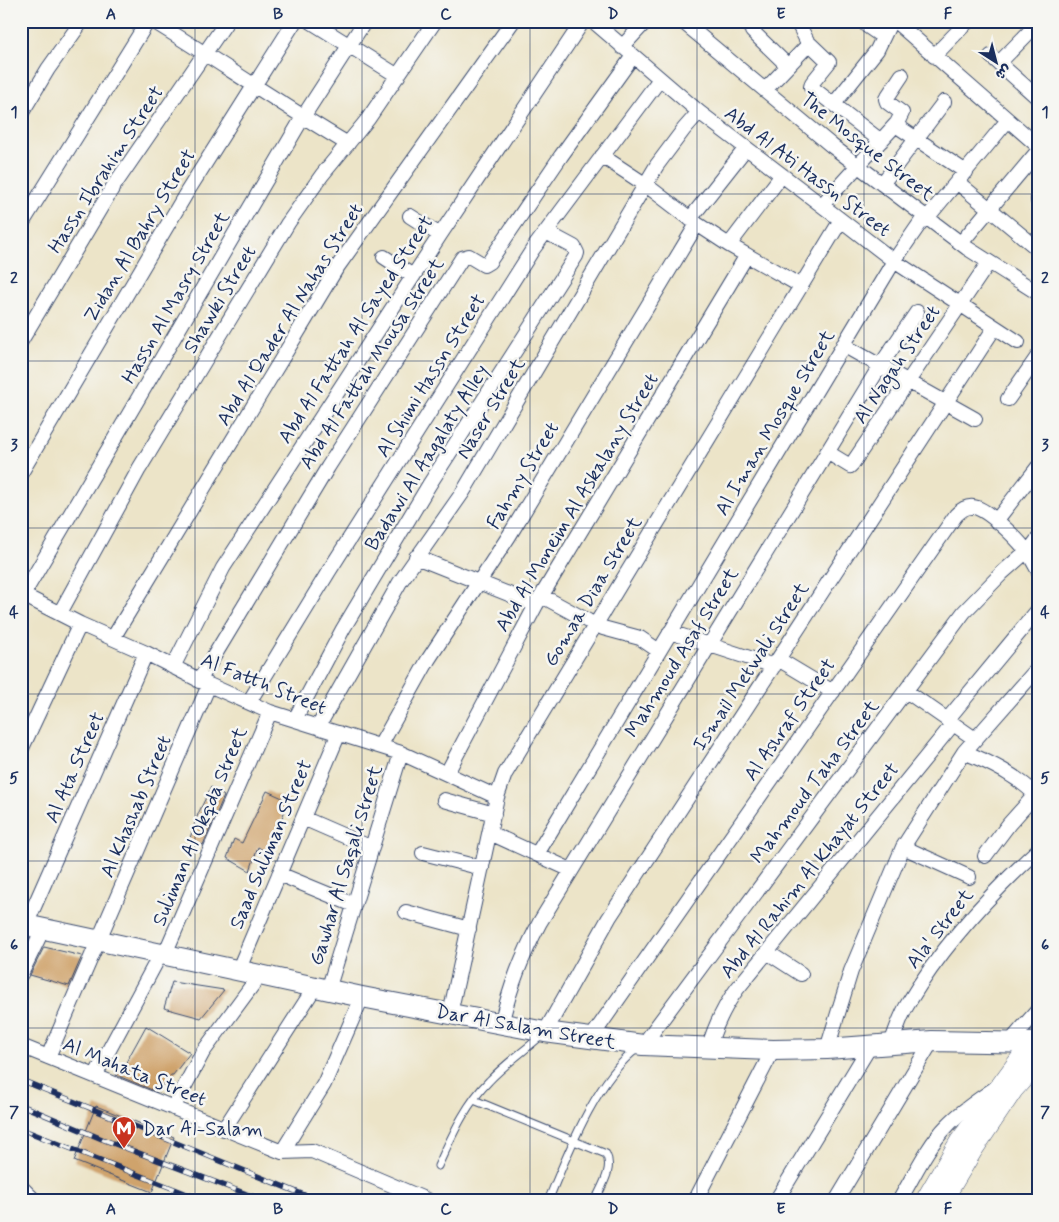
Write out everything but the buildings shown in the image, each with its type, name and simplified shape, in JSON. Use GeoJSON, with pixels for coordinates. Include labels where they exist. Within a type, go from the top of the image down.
{"type":"FeatureCollection","features":[{"type":"Feature","properties":{"kind":"main road","name":"Dar Al Salam Street"},"geometry":{"type":"LineString","coordinates":[[30,926],[321,989],[501,1024],[643,1045],[773,1050],[827,1049],[932,1041],[1036,1042]]}},
{"type":"Feature","properties":{"kind":"street"},"geometry":{"type":"LineString","coordinates":[[21,114],[48,69],[82,21]]}},
{"type":"Feature","properties":{"kind":"street"},"geometry":{"type":"LineString","coordinates":[[21,224],[148,21]]}},
{"type":"Feature","properties":{"kind":"street","name":"Hassn Ibrahim Street"},"geometry":{"type":"LineString","coordinates":[[21,341],[113,187],[227,21]]}},
{"type":"Feature","properties":{"kind":"street","name":"Zidan Al Bahry Street"},"geometry":{"type":"LineString","coordinates":[[21,473],[187,192],[296,21]]}},
{"type":"Feature","properties":{"kind":"street"},"geometry":{"type":"LineString","coordinates":[[310,21],[398,76]]}},
{"type":"Feature","properties":{"kind":"street","name":"Hassn Al Masry Street"},"geometry":{"type":"LineString","coordinates":[[22,595],[303,117],[365,21]]}},
{"type":"Feature","properties":{"kind":"street","name":"Shawki Street"},"geometry":{"type":"LineString","coordinates":[[60,614],[139,469],[288,223],[322,175],[348,144],[398,76],[435,21]]}},
{"type":"Feature","properties":{"kind":"street","name":"Abd Al Qader Al Nahas Street"},"geometry":{"type":"LineString","coordinates":[[113,638],[336,270],[513,21]]}},
{"type":"Feature","properties":{"kind":"street","name":"Abd Al Fattah Al Sayed Street"},"geometry":{"type":"LineString","coordinates":[[173,667],[223,568],[413,276],[583,21]]}},
{"type":"Feature","properties":{"kind":"street"},"geometry":{"type":"LineString","coordinates":[[628,51],[646,21]]}},
{"type":"Feature","properties":{"kind":"street"},"geometry":{"type":"LineString","coordinates":[[797,21],[807,41],[829,62],[812,83],[811,87],[881,141]]}},
{"type":"Feature","properties":{"kind":"street"},"geometry":{"type":"LineString","coordinates":[[834,104],[877,50],[891,21]]}},
{"type":"Feature","properties":{"kind":"street"},"geometry":{"type":"LineString","coordinates":[[895,21],[1038,146]]}},
{"type":"Feature","properties":{"kind":"street"},"geometry":{"type":"LineString","coordinates":[[934,56],[968,21]]}},
{"type":"Feature","properties":{"kind":"street","name":"The Mosque Street"},"geometry":{"type":"LineString","coordinates":[[683,22],[858,166],[961,243],[1038,293]]}},
{"type":"Feature","properties":{"kind":"street"},"geometry":{"type":"LineString","coordinates":[[160,23],[303,117],[348,144]]}},
{"type":"Feature","properties":{"kind":"street","name":"Abd Al Ati Hassn Street"},"geometry":{"type":"LineString","coordinates":[[597,23],[699,112],[894,261],[1018,342]]}},
{"type":"Feature","properties":{"kind":"street"},"geometry":{"type":"LineString","coordinates":[[1038,23],[995,59],[1038,98]]}},
{"type":"Feature","properties":{"kind":"street"},"geometry":{"type":"LineString","coordinates":[[867,26],[884,37]]}},
{"type":"Feature","properties":{"kind":"street"},"geometry":{"type":"LineString","coordinates":[[752,31],[788,66]]}},
{"type":"Feature","properties":{"kind":"street"},"geometry":{"type":"LineString","coordinates":[[764,90],[804,50],[807,41]]}},
{"type":"Feature","properties":{"kind":"street","name":"Abd Al Fattah Mousa Street"},"geometry":{"type":"LineString","coordinates":[[204,683],[328,467],[462,258],[469,256],[484,265],[489,262],[628,51]]}},
{"type":"Feature","properties":{"kind":"street"},"geometry":{"type":"LineString","coordinates":[[822,205],[897,123],[902,113],[887,102],[886,99],[902,75]]}},
{"type":"Feature","properties":{"kind":"street","name":"Al Shimi Hassn Street"},"geometry":{"type":"LineString","coordinates":[[249,702],[328,571],[533,249],[660,79]]}},
{"type":"Feature","properties":{"kind":"street"},"geometry":{"type":"LineString","coordinates":[[882,184],[944,102]]}},
{"type":"Feature","properties":{"kind":"street","name":"Naser Street"},"geometry":{"type":"LineString","coordinates":[[318,727],[400,582],[463,492],[670,147],[699,112]]}},
{"type":"Feature","properties":{"kind":"street","name":"Al Iman Mosque Street"},"geometry":{"type":"LineString","coordinates":[[537,854],[894,261],[926,217],[962,177],[1008,120]]}},
{"type":"Feature","properties":{"kind":"street"},"geometry":{"type":"LineString","coordinates":[[897,123],[899,128],[916,139],[962,177],[989,208],[1038,249]]}},
{"type":"Feature","properties":{"kind":"street","name":"Fahmy Street"},"geometry":{"type":"LineString","coordinates":[[380,746],[428,660],[479,582],[694,221],[746,148]]}},
{"type":"Feature","properties":{"kind":"street"},"geometry":{"type":"LineString","coordinates":[[961,243],[1038,151]]}},
{"type":"Feature","properties":{"kind":"street"},"geometry":{"type":"LineString","coordinates":[[602,156],[646,185],[729,245],[801,286]]}},
{"type":"Feature","properties":{"kind":"street"},"geometry":{"type":"LineString","coordinates":[[729,245],[782,175]]}},
{"type":"Feature","properties":{"kind":"street"},"geometry":{"type":"LineString","coordinates":[[410,216],[440,235]]}},
{"type":"Feature","properties":{"kind":"street","name":"Gomaa Diaa Street"},"geometry":{"type":"LineString","coordinates":[[450,1014],[497,797],[509,768],[841,220]]}},
{"type":"Feature","properties":{"kind":"street","name":"Badawi Al Aagalaty Alley"},"geometry":{"type":"LineString","coordinates":[[294,719],[343,629],[430,485],[576,256],[574,247],[546,232]]}},
{"type":"Feature","properties":{"kind":"street","name":"Abd Al Moneim Al Askalany Street"},"geometry":{"type":"LineString","coordinates":[[447,773],[539,600],[746,255]]}},
{"type":"Feature","properties":{"kind":"street"},"geometry":{"type":"LineString","coordinates":[[384,256],[413,276]]}},
{"type":"Feature","properties":{"kind":"street","name":"Al Nagah Street"},"geometry":{"type":"LineString","coordinates":[[827,452],[851,465],[989,262]]}},
{"type":"Feature","properties":{"kind":"street","name":"Mahmoud Asaf Street"},"geometry":{"type":"LineString","coordinates":[[501,1024],[510,987],[523,954],[540,922],[880,366],[917,312]]}},
{"type":"Feature","properties":{"kind":"street","name":"Ismail Metwali Street"},"geometry":{"type":"LineString","coordinates":[[546,1032],[609,918],[995,327]]}},
{"type":"Feature","properties":{"kind":"street"},"geometry":{"type":"LineString","coordinates":[[843,345],[976,419]]}},
{"type":"Feature","properties":{"kind":"street"},"geometry":{"type":"LineString","coordinates":[[1008,399],[1038,356]]}},
{"type":"Feature","properties":{"kind":"street"},"geometry":{"type":"LineString","coordinates":[[996,521],[1038,467]]}},
{"type":"Feature","properties":{"kind":"street","name":"Al Ashraf Street"},"geometry":{"type":"LineString","coordinates":[[591,1038],[956,515],[964,508],[974,506],[983,510],[1006,529],[1027,552],[1038,570]]}},
{"type":"Feature","properties":{"kind":"street","name":"Mahmoud Taha Street"},"geometry":{"type":"LineString","coordinates":[[643,1045],[964,612],[1002,572],[1027,552],[1038,539]]}},
{"type":"Feature","properties":{"kind":"street"},"geometry":{"type":"LineString","coordinates":[[416,557],[479,582],[539,600],[595,625],[634,636],[659,651]]}},
{"type":"Feature","properties":{"kind":"street","name":"Al Fatth Street"},"geometry":{"type":"LineString","coordinates":[[22,595],[80,624],[146,653],[204,683],[270,712],[401,753],[497,797]]}},
{"type":"Feature","properties":{"kind":"street","name":"Abd Al Rahim Al Khayat Street"},"geometry":{"type":"LineString","coordinates":[[708,1049],[714,1028],[724,1008],[1038,610]]}},
{"type":"Feature","properties":{"kind":"street"},"geometry":{"type":"LineString","coordinates":[[21,750],[80,624]]}},
{"type":"Feature","properties":{"kind":"street"},"geometry":{"type":"LineString","coordinates":[[670,632],[709,645],[776,663],[833,692]]}},
{"type":"Feature","properties":{"kind":"street","name":"Al Ata Street"},"geometry":{"type":"LineString","coordinates":[[21,974],[30,926],[146,653]]}},
{"type":"Feature","properties":{"kind":"street"},"geometry":{"type":"LineString","coordinates":[[827,1049],[851,971],[903,847],[964,752],[1038,668]]}},
{"type":"Feature","properties":{"kind":"street","name":"Al Khashab Street"},"geometry":{"type":"LineString","coordinates":[[48,1056],[99,942],[204,683]]}},
{"type":"Feature","properties":{"kind":"street"},"geometry":{"type":"LineString","coordinates":[[906,690],[975,739]]}},
{"type":"Feature","properties":{"kind":"street","name":"Suliman Al Okqda Street"},"geometry":{"type":"LineString","coordinates":[[95,1076],[162,955],[270,712]]}},
{"type":"Feature","properties":{"kind":"street","name":"Saad Suliman Street"},"geometry":{"type":"LineString","coordinates":[[238,971],[339,733]]}},
{"type":"Feature","properties":{"kind":"street"},"geometry":{"type":"LineString","coordinates":[[964,752],[990,763],[1036,792],[985,856]]}},
{"type":"Feature","properties":{"kind":"street","name":"Gawhar Al Saqali Street"},"geometry":{"type":"LineString","coordinates":[[224,1129],[321,989],[354,905],[401,753]]}},
{"type":"Feature","properties":{"kind":"street"},"geometry":{"type":"LineString","coordinates":[[444,800],[494,814]]}},
{"type":"Feature","properties":{"kind":"street"},"geometry":{"type":"LineString","coordinates":[[303,818],[372,848]]}},
{"type":"Feature","properties":{"kind":"street"},"geometry":{"type":"LineString","coordinates":[[490,833],[572,870]]}},
{"type":"Feature","properties":{"kind":"street"},"geometry":{"type":"LineString","coordinates":[[903,847],[969,877]]}},
{"type":"Feature","properties":{"kind":"street","name":"Ala' Street"},"geometry":{"type":"LineString","coordinates":[[891,1044],[908,1003],[938,959],[971,917],[1007,878],[1038,850]]}},
{"type":"Feature","properties":{"kind":"street"},"geometry":{"type":"LineString","coordinates":[[423,853],[482,868]]}},
{"type":"Feature","properties":{"kind":"street"},"geometry":{"type":"LineString","coordinates":[[279,874],[354,905]]}},
{"type":"Feature","properties":{"kind":"street"},"geometry":{"type":"LineString","coordinates":[[406,912],[469,929]]}},
{"type":"Feature","properties":{"kind":"street"},"geometry":{"type":"LineString","coordinates":[[767,952],[801,974]]}},
{"type":"Feature","properties":{"kind":"street"},"geometry":{"type":"LineString","coordinates":[[173,1108],[203,1052],[259,976]]}},
{"type":"Feature","properties":{"kind":"street"},"geometry":{"type":"LineString","coordinates":[[282,1152],[324,1084],[362,997]]}},
{"type":"Feature","properties":{"kind":"street"},"geometry":{"type":"LineString","coordinates":[[1010,1042],[1038,1010]]}},
{"type":"Feature","properties":{"kind":"street"},"geometry":{"type":"LineString","coordinates":[[836,1201],[932,1041]]}},
{"type":"Feature","properties":{"kind":"street"},"geometry":{"type":"LineString","coordinates":[[943,1201],[966,1146],[999,1086],[1022,1055],[1036,1042]]}},
{"type":"Feature","properties":{"kind":"street","name":"Al Mahata Street"},"geometry":{"type":"LineString","coordinates":[[21,1046],[282,1152],[312,1151],[430,1201]]}},
{"type":"Feature","properties":{"kind":"street"},"geometry":{"type":"LineString","coordinates":[[776,1201],[870,1046]]}},
{"type":"Feature","properties":{"kind":"street"},"geometry":{"type":"LineString","coordinates":[[695,1201],[773,1050]]}},
{"type":"Feature","properties":{"kind":"street"},"geometry":{"type":"LineString","coordinates":[[924,1201],[966,1146],[1038,1063]]}},
{"type":"Feature","properties":{"kind":"street"},"geometry":{"type":"LineString","coordinates":[[899,1201],[934,1142],[947,1125],[962,1111],[999,1086]]}},
{"type":"Feature","properties":{"kind":"street"},"geometry":{"type":"LineString","coordinates":[[21,1187],[35,1201]]}},
{"type":"Feature","properties":{"kind":"lane"},"geometry":{"type":"LineString","coordinates":[[438,1166],[456,1126],[488,1082],[504,1066],[546,1032]]}},
{"type":"Feature","properties":{"kind":"lane"},"geometry":{"type":"LineString","coordinates":[[548,1201],[574,1140],[608,1079],[618,1066],[643,1045]]}},
{"type":"Feature","properties":{"kind":"lane"},"geometry":{"type":"LineString","coordinates":[[474,1100],[606,1154],[610,1160],[609,1168],[595,1201]]}},
{"type":"Feature","properties":{"kind":"railway"},"geometry":{"type":"LineString","coordinates":[[21,1080],[319,1201]]}},
{"type":"Feature","properties":{"kind":"railway"},"geometry":{"type":"LineString","coordinates":[[21,1105],[102,1139],[265,1201]]}},
{"type":"Feature","properties":{"kind":"railway"},"geometry":{"type":"LineString","coordinates":[[21,1129],[205,1201]]}},
{"type":"Feature","properties":{"kind":"place","name":"Dar Al-Salam"},"geometry":{"type":"Point","coordinates":[124,1149]}}]}
